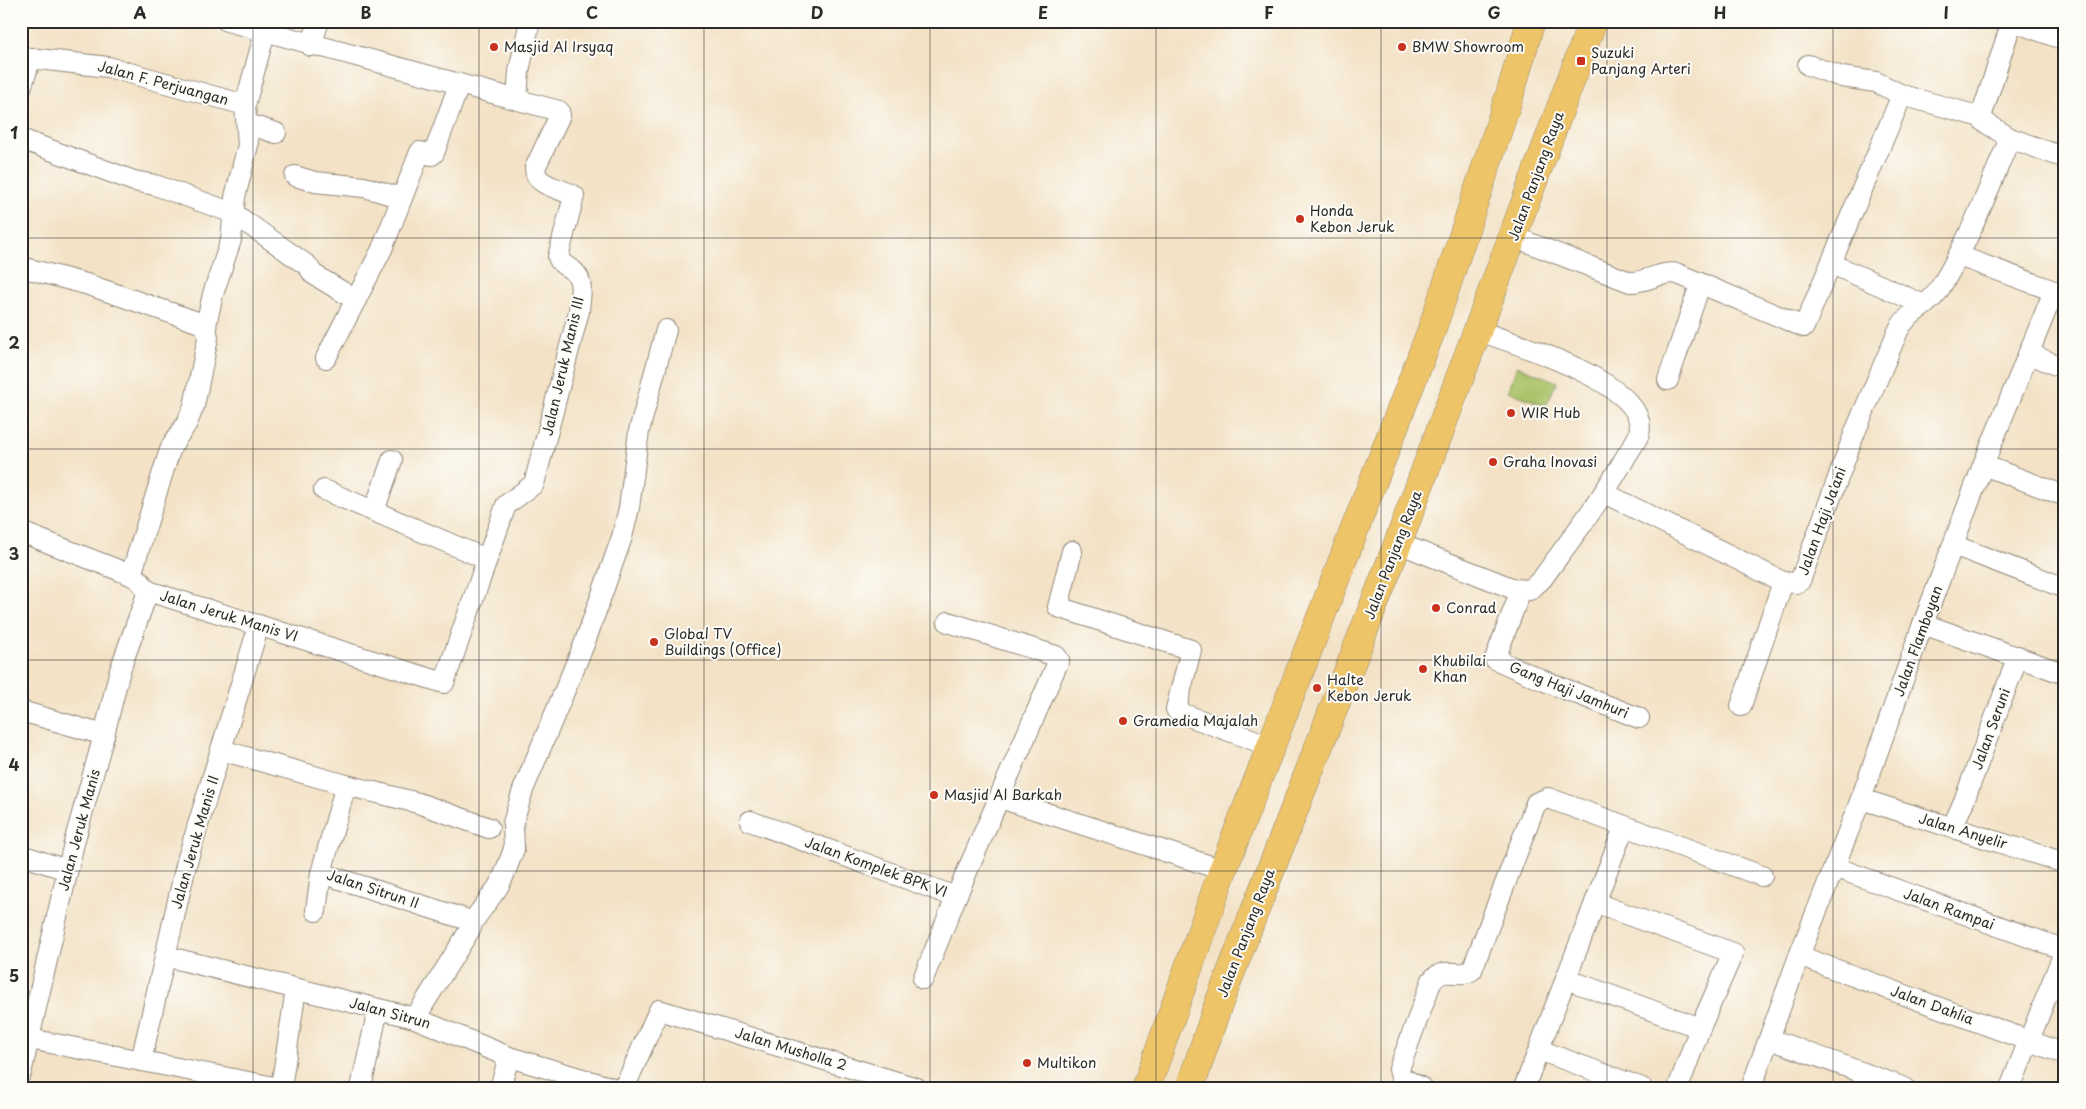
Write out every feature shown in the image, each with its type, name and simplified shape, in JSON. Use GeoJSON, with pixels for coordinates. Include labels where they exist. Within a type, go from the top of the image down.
{"type":"FeatureCollection","features":[{"type":"Feature","properties":{"kind":"main road"},"geometry":{"type":"LineString","coordinates":[[1146,1088],[1223,870],[1432,328],[1507,103],[1531,21]]}},
{"type":"Feature","properties":{"kind":"main road","name":"Jalan Panjang Raya"},"geometry":{"type":"LineString","coordinates":[[1190,1088],[1217,1008],[1479,331],[1593,21]]}},
{"type":"Feature","properties":{"kind":"street","name":"Jalan Jeruk Manis III"},"geometry":{"type":"LineString","coordinates":[[227,21],[311,46],[559,111],[560,115],[535,168],[535,175],[539,181],[574,196],[558,257],[562,264],[576,271],[581,283],[574,328],[534,484],[506,505],[486,559],[446,681],[441,683]]}},
{"type":"Feature","properties":{"kind":"street"},"geometry":{"type":"LineString","coordinates":[[311,46],[319,21]]}},
{"type":"Feature","properties":{"kind":"street"},"geometry":{"type":"LineString","coordinates":[[517,99],[519,71],[530,21]]}},
{"type":"Feature","properties":{"kind":"street"},"geometry":{"type":"LineString","coordinates":[[1981,117],[2011,21],[2065,40]]}},
{"type":"Feature","properties":{"kind":"street"},"geometry":{"type":"LineString","coordinates":[[21,532],[131,575],[172,445],[187,422],[194,406],[208,338],[206,325],[213,294],[231,240],[233,213],[248,145],[247,114],[265,32]]}},
{"type":"Feature","properties":{"kind":"street"},"geometry":{"type":"LineString","coordinates":[[21,88],[26,57]]}},
{"type":"Feature","properties":{"kind":"street","name":"Jalan F. Perjuangan"},"geometry":{"type":"LineString","coordinates":[[26,57],[108,67],[247,114],[276,133]]}},
{"type":"Feature","properties":{"kind":"street"},"geometry":{"type":"LineString","coordinates":[[1808,65],[1842,77],[1876,82],[1902,94],[1981,117],[1987,125],[2010,138],[2065,158]]}},
{"type":"Feature","properties":{"kind":"street"},"geometry":{"type":"LineString","coordinates":[[326,358],[382,248],[420,152],[432,155],[434,153],[459,85]]}},
{"type":"Feature","properties":{"kind":"street"},"geometry":{"type":"LineString","coordinates":[[1514,237],[1630,282],[1643,281],[1670,273],[1698,282],[1804,327],[1902,94]]}},
{"type":"Feature","properties":{"kind":"street","name":"Jalan Haji Ja'ani"},"geometry":{"type":"LineString","coordinates":[[1604,493],[1783,582],[1796,583],[1800,581],[1855,432],[1898,331],[1904,320],[1933,298],[1959,256],[2010,138]]}},
{"type":"Feature","properties":{"kind":"street"},"geometry":{"type":"LineString","coordinates":[[21,139],[134,181],[155,185],[233,213],[308,266],[313,274],[356,300]]}},
{"type":"Feature","properties":{"kind":"street"},"geometry":{"type":"LineString","coordinates":[[295,176],[315,182],[364,187],[402,198]]}},
{"type":"Feature","properties":{"kind":"street","name":"Jalan Flamboyan"},"geometry":{"type":"LineString","coordinates":[[1751,1088],[1799,956],[1861,799],[1923,624],[1983,465],[2030,354],[2059,293],[1959,256]]}},
{"type":"Feature","properties":{"kind":"street"},"geometry":{"type":"LineString","coordinates":[[1832,264],[1924,305]]}},
{"type":"Feature","properties":{"kind":"street"},"geometry":{"type":"LineString","coordinates":[[21,267],[86,284],[206,325]]}},
{"type":"Feature","properties":{"kind":"street"},"geometry":{"type":"LineString","coordinates":[[1668,380],[1700,285],[1698,282]]}},
{"type":"Feature","properties":{"kind":"street"},"geometry":{"type":"LineString","coordinates":[[415,1018],[471,928],[471,924],[504,875],[514,849],[513,823],[523,790],[585,642],[622,537],[629,508],[638,430],[666,330]]}},
{"type":"Feature","properties":{"kind":"street"},"geometry":{"type":"LineString","coordinates":[[1398,543],[1521,590],[1530,590],[1542,579],[1604,493],[1639,434],[1638,418],[1632,405],[1585,371],[1479,331]]}},
{"type":"Feature","properties":{"kind":"street"},"geometry":{"type":"LineString","coordinates":[[2030,354],[2065,370]]}},
{"type":"Feature","properties":{"kind":"street"},"geometry":{"type":"LineString","coordinates":[[374,511],[392,460]]}},
{"type":"Feature","properties":{"kind":"street"},"geometry":{"type":"LineString","coordinates":[[1983,465],[2065,496]]}},
{"type":"Feature","properties":{"kind":"street"},"geometry":{"type":"LineString","coordinates":[[324,490],[486,559]]}},
{"type":"Feature","properties":{"kind":"street"},"geometry":{"type":"LineString","coordinates":[[1953,545],[2065,588]]}},
{"type":"Feature","properties":{"kind":"street"},"geometry":{"type":"LineString","coordinates":[[1072,551],[1058,607],[1191,650],[1176,709],[1178,712],[1270,746]]}},
{"type":"Feature","properties":{"kind":"street","name":"Jalan Jeruk Manis VI"},"geometry":{"type":"LineString","coordinates":[[131,575],[139,580],[148,590],[441,683]]}},
{"type":"Feature","properties":{"kind":"street"},"geometry":{"type":"LineString","coordinates":[[1741,706],[1783,582]]}},
{"type":"Feature","properties":{"kind":"street","name":"Jalan Jeruk Manis"},"geometry":{"type":"LineString","coordinates":[[21,1073],[67,870],[120,670],[148,590]]}},
{"type":"Feature","properties":{"kind":"street","name":"Gang Haji Jamhuri"},"geometry":{"type":"LineString","coordinates":[[1521,590],[1495,659],[1638,718]]}},
{"type":"Feature","properties":{"kind":"street","name":"Jalan Komplek BPK VI"},"geometry":{"type":"LineString","coordinates":[[750,820],[956,897],[1059,660],[1056,656],[948,622]]}},
{"type":"Feature","properties":{"kind":"street"},"geometry":{"type":"LineString","coordinates":[[1923,624],[2065,674]]}},
{"type":"Feature","properties":{"kind":"street","name":"Jalan Jeruk Manis II"},"geometry":{"type":"LineString","coordinates":[[141,1062],[187,861],[259,625]]}},
{"type":"Feature","properties":{"kind":"street","name":"Jalan Seruni"},"geometry":{"type":"LineString","coordinates":[[1952,828],[1964,801],[2018,656]]}},
{"type":"Feature","properties":{"kind":"street"},"geometry":{"type":"LineString","coordinates":[[21,711],[104,735]]}},
{"type":"Feature","properties":{"kind":"street"},"geometry":{"type":"LineString","coordinates":[[221,750],[418,803],[489,828]]}},
{"type":"Feature","properties":{"kind":"street","name":"Jalan Sitrun II"},"geometry":{"type":"LineString","coordinates":[[346,785],[321,873],[468,920],[471,924]]}},
{"type":"Feature","properties":{"kind":"street"},"geometry":{"type":"LineString","coordinates":[[1000,798],[1223,870]]}},
{"type":"Feature","properties":{"kind":"street"},"geometry":{"type":"LineString","coordinates":[[1422,1088],[1401,1077],[1399,1069],[1432,980],[1443,972],[1468,973],[1472,970],[1536,803],[1548,798],[1762,876]]}},
{"type":"Feature","properties":{"kind":"street","name":"Jalan Anyelir"},"geometry":{"type":"LineString","coordinates":[[1861,799],[2065,863]]}},
{"type":"Feature","properties":{"kind":"street"},"geometry":{"type":"LineString","coordinates":[[1524,1088],[1624,827]]}},
{"type":"Feature","properties":{"kind":"street"},"geometry":{"type":"LineString","coordinates":[[21,856],[67,870]]}},
{"type":"Feature","properties":{"kind":"street","name":"Jalan Rampai"},"geometry":{"type":"LineString","coordinates":[[1834,867],[2065,950]]}},
{"type":"Feature","properties":{"kind":"street"},"geometry":{"type":"LineString","coordinates":[[316,911],[321,873]]}},
{"type":"Feature","properties":{"kind":"street"},"geometry":{"type":"LineString","coordinates":[[923,979],[956,897]]}},
{"type":"Feature","properties":{"kind":"street"},"geometry":{"type":"LineString","coordinates":[[1595,903],[1733,953],[1700,1028],[1678,1088]]}},
{"type":"Feature","properties":{"kind":"street"},"geometry":{"type":"LineString","coordinates":[[2010,1088],[2065,950]]}},
{"type":"Feature","properties":{"kind":"street","name":"Jalan Sitrun"},"geometry":{"type":"LineString","coordinates":[[164,956],[415,1018],[514,1058],[612,1088]]}},
{"type":"Feature","properties":{"kind":"street","name":"Jalan Dahlia"},"geometry":{"type":"LineString","coordinates":[[1799,956],[2065,1054]]}},
{"type":"Feature","properties":{"kind":"street"},"geometry":{"type":"LineString","coordinates":[[1566,979],[1700,1028]]}},
{"type":"Feature","properties":{"kind":"street"},"geometry":{"type":"LineString","coordinates":[[30,1038],[141,1062],[280,1088],[296,989]]}},
{"type":"Feature","properties":{"kind":"street"},"geometry":{"type":"LineString","coordinates":[[361,1088],[378,1009]]}},
{"type":"Feature","properties":{"kind":"street","name":"Jalan Musholla 2"},"geometry":{"type":"LineString","coordinates":[[620,1088],[624,1086],[655,1015],[659,1010],[917,1088]]}},
{"type":"Feature","properties":{"kind":"street"},"geometry":{"type":"LineString","coordinates":[[1770,1039],[1905,1088]]}},
{"type":"Feature","properties":{"kind":"street"},"geometry":{"type":"LineString","coordinates":[[1539,1050],[1642,1088]]}},
{"type":"Feature","properties":{"kind":"street"},"geometry":{"type":"LineString","coordinates":[[500,1088],[514,1058]]}},
{"type":"Feature","properties":{"kind":"street"},"geometry":{"type":"LineString","coordinates":[[513,1088],[514,1058]]}},
{"type":"Feature","properties":{"kind":"green space"},"geometry":{"type":"Polygon","coordinates":[[[1517,366],[1557,382],[1546,406],[1508,391],[1517,366]]]}},
{"type":"Feature","properties":{"kind":"place","name":"Masjid Al Irsyaq"},"geometry":{"type":"Point","coordinates":[494,47]}},
{"type":"Feature","properties":{"kind":"place","name":"BMW Showroom"},"geometry":{"type":"Point","coordinates":[1402,47]}},
{"type":"Feature","properties":{"kind":"place","name":"Suzuki Panjang Arteri"},"geometry":{"type":"Point","coordinates":[1581,61]}},
{"type":"Feature","properties":{"kind":"place","name":"Honda Kebon Jeruk"},"geometry":{"type":"Point","coordinates":[1300,219]}},
{"type":"Feature","properties":{"kind":"place","name":"WIR Hub"},"geometry":{"type":"Point","coordinates":[1511,413]}},
{"type":"Feature","properties":{"kind":"place","name":"Graha Inovasi"},"geometry":{"type":"Point","coordinates":[1493,462]}},
{"type":"Feature","properties":{"kind":"place","name":"Conrad"},"geometry":{"type":"Point","coordinates":[1436,608]}},
{"type":"Feature","properties":{"kind":"place","name":"Global TV Buildings (Office)"},"geometry":{"type":"Point","coordinates":[654,642]}},
{"type":"Feature","properties":{"kind":"place","name":"Khubilai Khan"},"geometry":{"type":"Point","coordinates":[1423,669]}},
{"type":"Feature","properties":{"kind":"place","name":"Halte Kebon Jeruk"},"geometry":{"type":"Point","coordinates":[1317,688]}},
{"type":"Feature","properties":{"kind":"place","name":"Gramedia Majalah"},"geometry":{"type":"Point","coordinates":[1123,721]}},
{"type":"Feature","properties":{"kind":"place","name":"Masjid Al Barkah"},"geometry":{"type":"Point","coordinates":[934,795]}},
{"type":"Feature","properties":{"kind":"place","name":"Multikon"},"geometry":{"type":"Point","coordinates":[1027,1063]}}]}
